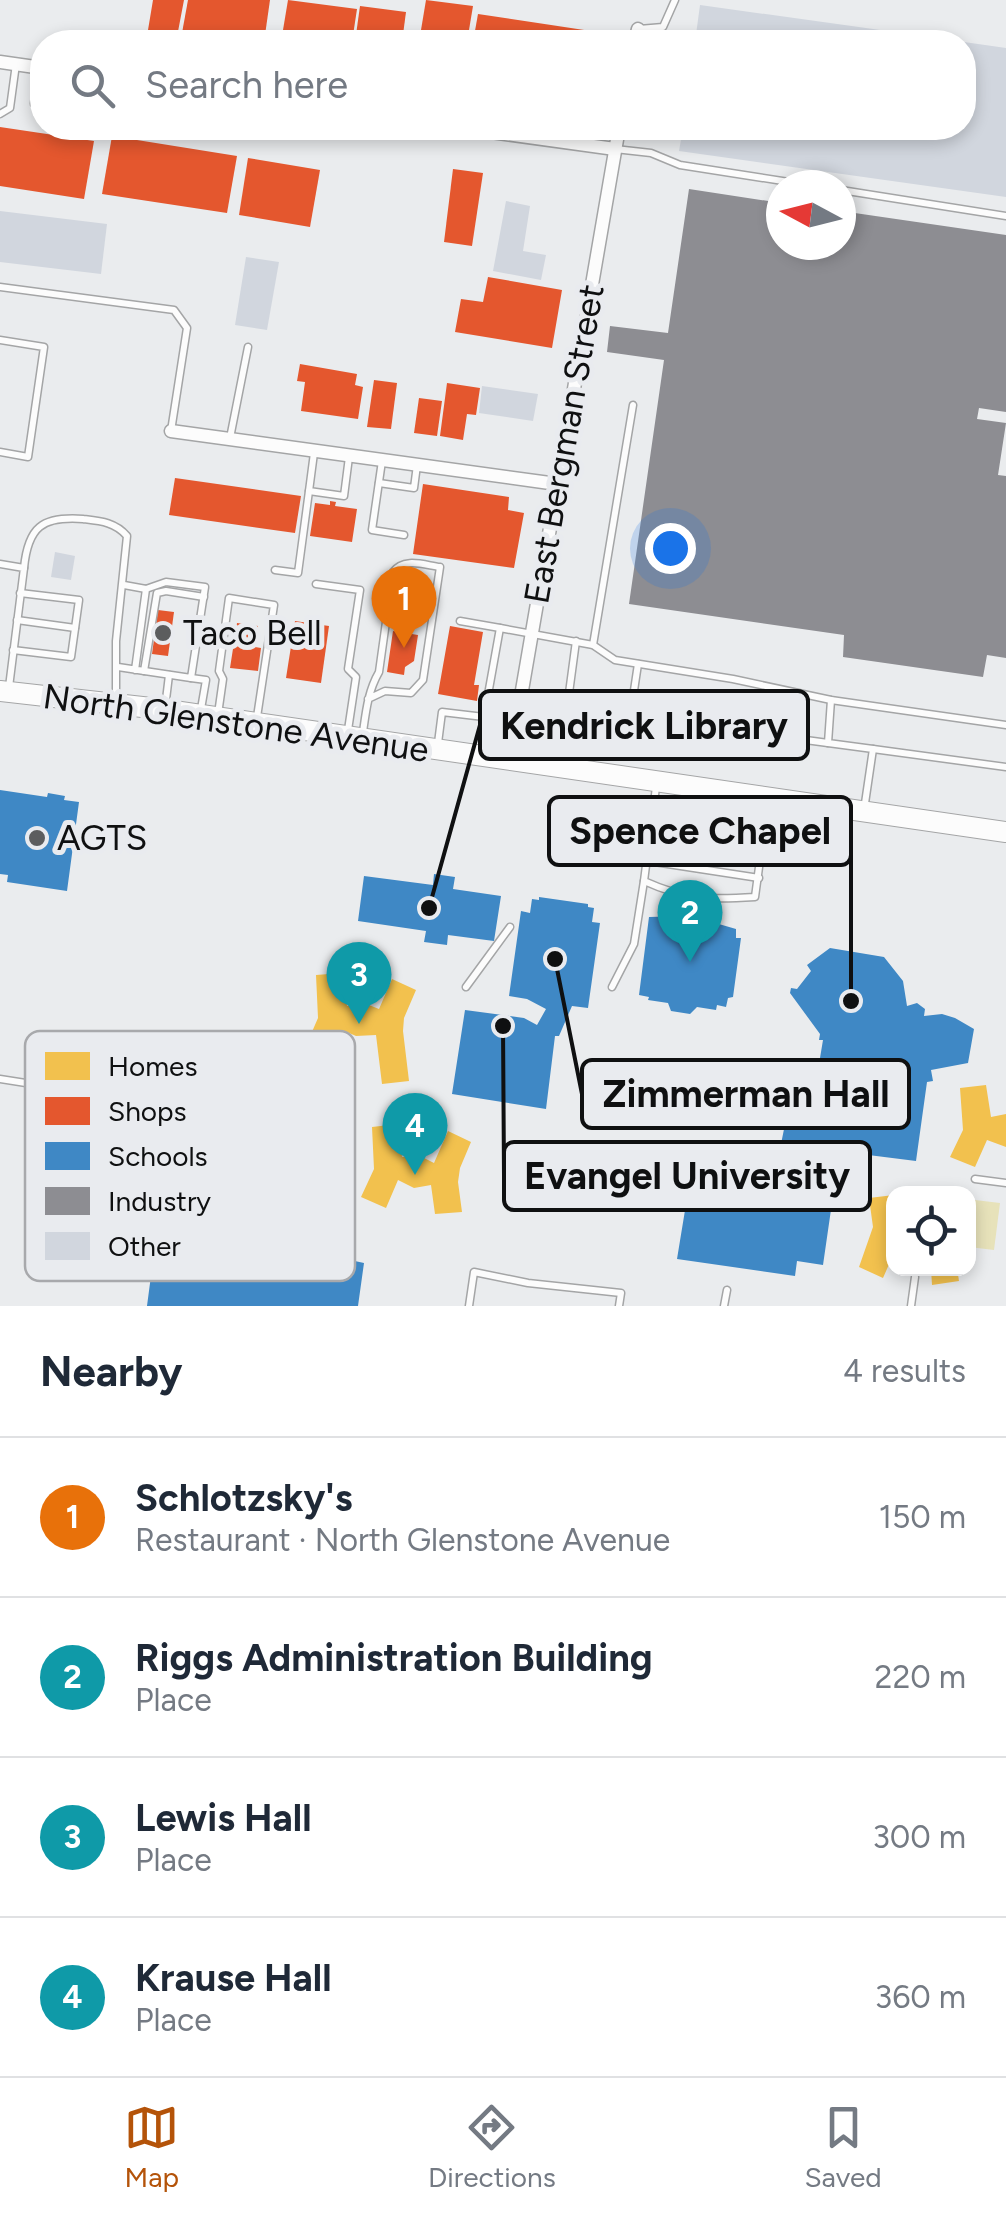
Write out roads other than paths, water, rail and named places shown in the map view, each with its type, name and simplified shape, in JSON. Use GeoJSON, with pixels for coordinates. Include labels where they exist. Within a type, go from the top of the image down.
{"type":"FeatureCollection","features":[{"type":"Feature","properties":{"kind":"main road","name":"North Glenstone Avenue"},"geometry":{"type":"LineString","coordinates":[[4,692],[209,716],[1006,832]]}},
{"type":"Feature","properties":{"kind":"street"},"geometry":{"type":"LineString","coordinates":[[0,62],[30,66]]}},
{"type":"Feature","properties":{"kind":"street"},"geometry":{"type":"LineString","coordinates":[[545,140],[615,150]]}},
{"type":"Feature","properties":{"kind":"street","name":"East Bergman Street"},"geometry":{"type":"LineString","coordinates":[[510,760],[617,140]]}},
{"type":"Feature","properties":{"kind":"street"},"geometry":{"type":"LineString","coordinates":[[171,431],[556,484]]}},
{"type":"Feature","properties":{"kind":"lane"},"geometry":{"type":"LineString","coordinates":[[654,30],[663,27],[676,0]]}},
{"type":"Feature","properties":{"kind":"lane"},"geometry":{"type":"LineString","coordinates":[[0,114],[10,108],[16,64]]}},
{"type":"Feature","properties":{"kind":"lane"},"geometry":{"type":"LineString","coordinates":[[615,150],[766,178]]}},
{"type":"Feature","properties":{"kind":"lane"},"geometry":{"type":"LineString","coordinates":[[856,192],[1006,216]]}},
{"type":"Feature","properties":{"kind":"lane"},"geometry":{"type":"LineString","coordinates":[[0,287],[174,310],[187,328],[171,431]]}},
{"type":"Feature","properties":{"kind":"lane"},"geometry":{"type":"LineString","coordinates":[[0,340],[44,347],[28,457],[0,452]]}},
{"type":"Feature","properties":{"kind":"lane"},"geometry":{"type":"LineString","coordinates":[[230,440],[248,347]]}},
{"type":"Feature","properties":{"kind":"lane"},"geometry":{"type":"LineString","coordinates":[[593,644],[633,405]]}},
{"type":"Feature","properties":{"kind":"lane"},"geometry":{"type":"LineString","coordinates":[[275,570],[298,573],[314,451]]}},
{"type":"Feature","properties":{"kind":"lane"},"geometry":{"type":"LineString","coordinates":[[310,491],[344,496],[350,456]]}},
{"type":"Feature","properties":{"kind":"lane"},"geometry":{"type":"LineString","coordinates":[[382,460],[372,530],[404,535]]}},
{"type":"Feature","properties":{"kind":"lane"},"geometry":{"type":"LineString","coordinates":[[379,483],[414,488],[417,465]]}},
{"type":"Feature","properties":{"kind":"lane"},"geometry":{"type":"LineString","coordinates":[[4,692],[26,546],[41,526],[62,518],[100,521],[114,525],[127,536],[116,641],[116,704]]}},
{"type":"Feature","properties":{"kind":"lane"},"geometry":{"type":"LineString","coordinates":[[354,738],[368,699],[378,672],[393,572],[398,564],[406,562],[440,567],[419,688],[411,693],[375,693],[368,699]]}},
{"type":"Feature","properties":{"kind":"lane"},"geometry":{"type":"LineString","coordinates":[[0,564],[24,568]]}},
{"type":"Feature","properties":{"kind":"lane"},"geometry":{"type":"LineString","coordinates":[[124,585],[146,589],[166,582],[205,587],[192,678]]}},
{"type":"Feature","properties":{"kind":"lane"},"geometry":{"type":"LineString","coordinates":[[316,584],[360,590],[348,669],[356,677],[354,738]]}},
{"type":"Feature","properties":{"kind":"lane"},"geometry":{"type":"LineString","coordinates":[[135,670],[146,589]]}},
{"type":"Feature","properties":{"kind":"lane"},"geometry":{"type":"LineString","coordinates":[[144,671],[157,593],[166,590],[204,597]]}},
{"type":"Feature","properties":{"kind":"lane"},"geometry":{"type":"LineString","coordinates":[[13,650],[72,657],[78,600],[20,593]]}},
{"type":"Feature","properties":{"kind":"lane"},"geometry":{"type":"LineString","coordinates":[[209,716],[223,679],[218,672],[229,598],[274,604],[256,723]]}},
{"type":"Feature","properties":{"kind":"lane"},"geometry":{"type":"LineString","coordinates":[[17,620],[75,628]]}},
{"type":"Feature","properties":{"kind":"lane"},"geometry":{"type":"LineString","coordinates":[[460,620],[593,644],[615,660],[832,700],[1006,726]]}},
{"type":"Feature","properties":{"kind":"lane"},"geometry":{"type":"LineString","coordinates":[[437,750],[442,712],[484,717],[500,628]]}},
{"type":"Feature","properties":{"kind":"lane"},"geometry":{"type":"LineString","coordinates":[[576,642],[567,708],[1006,768]]}},
{"type":"Feature","properties":{"kind":"lane"},"geometry":{"type":"LineString","coordinates":[[630,717],[638,664]]}},
{"type":"Feature","properties":{"kind":"lane"},"geometry":{"type":"LineString","coordinates":[[118,667],[206,680],[209,716]]}},
{"type":"Feature","properties":{"kind":"lane"},"geometry":{"type":"LineString","coordinates":[[164,710],[169,674]]}},
{"type":"Feature","properties":{"kind":"lane"},"geometry":{"type":"LineString","coordinates":[[828,742],[832,700]]}},
{"type":"Feature","properties":{"kind":"lane"},"geometry":{"type":"LineString","coordinates":[[864,811],[873,749]]}},
{"type":"Feature","properties":{"kind":"lane"},"geometry":{"type":"LineString","coordinates":[[612,988],[634,944],[657,781]]}},
{"type":"Feature","properties":{"kind":"lane"},"geometry":{"type":"LineString","coordinates":[[644,881],[676,895],[707,900],[755,897],[768,797]]}},
{"type":"Feature","properties":{"kind":"lane"},"geometry":{"type":"LineString","coordinates":[[648,861],[759,878]]}},
{"type":"Feature","properties":{"kind":"lane"},"geometry":{"type":"LineString","coordinates":[[466,987],[510,927]]}},
{"type":"Feature","properties":{"kind":"lane"},"geometry":{"type":"LineString","coordinates":[[0,1079],[25,1083]]}},
{"type":"Feature","properties":{"kind":"lane"},"geometry":{"type":"LineString","coordinates":[[975,1179],[1006,1183]]}},
{"type":"Feature","properties":{"kind":"lane"},"geometry":{"type":"LineString","coordinates":[[469,1306],[474,1272],[528,1283],[621,1293],[619,1306]]}},
{"type":"Feature","properties":{"kind":"lane"},"geometry":{"type":"LineString","coordinates":[[910,1306],[915,1277]]}},
{"type":"Feature","properties":{"kind":"lane"},"geometry":{"type":"LineString","coordinates":[[724,1306],[727,1290]]}},
{"type":"Feature","properties":{"kind":"place","name":"Taco Bell"},"geometry":{"type":"Point","coordinates":[163,633]}},
{"type":"Feature","properties":{"kind":"place","name":"Schlotzsky's"},"geometry":{"type":"Point","coordinates":[404,648]}},
{"type":"Feature","properties":{"kind":"place","name":"AGTS"},"geometry":{"type":"Point","coordinates":[37,838]}},
{"type":"Feature","properties":{"kind":"place","name":"Kendrick Library"},"geometry":{"type":"Point","coordinates":[429,908]}},
{"type":"Feature","properties":{"kind":"place","name":"Zimmerman Hall"},"geometry":{"type":"Point","coordinates":[555,959]}},
{"type":"Feature","properties":{"kind":"place","name":"Riggs Administration Building"},"geometry":{"type":"Point","coordinates":[690,962]}},
{"type":"Feature","properties":{"kind":"place","name":"Spence Chapel"},"geometry":{"type":"Point","coordinates":[851,1001]}},
{"type":"Feature","properties":{"kind":"place","name":"Lewis Hall"},"geometry":{"type":"Point","coordinates":[359,1024]}},
{"type":"Feature","properties":{"kind":"place","name":"Evangel University"},"geometry":{"type":"Point","coordinates":[503,1026]}},
{"type":"Feature","properties":{"kind":"place","name":"Krause Hall"},"geometry":{"type":"Point","coordinates":[415,1175]}}]}
